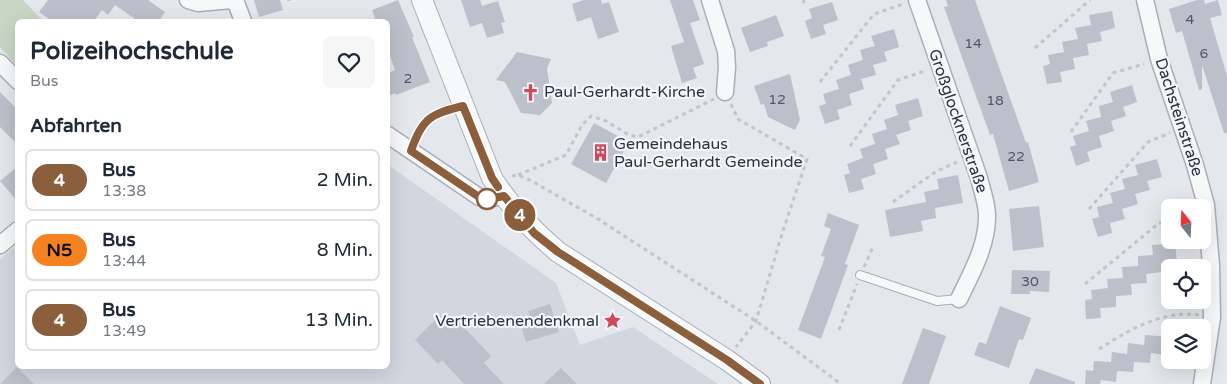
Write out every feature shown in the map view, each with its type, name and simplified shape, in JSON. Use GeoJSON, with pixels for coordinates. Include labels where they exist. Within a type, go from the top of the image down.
{"type":"FeatureCollection","features":[{"type":"Feature","properties":{"kind":"street"},"geometry":{"type":"LineString","coordinates":[[188,0],[198,3],[234,0],[241,19]]}},
{"type":"Feature","properties":{"kind":"street"},"geometry":{"type":"LineString","coordinates":[[422,0],[492,178],[534,233],[558,252],[727,360],[760,384]]}},
{"type":"Feature","properties":{"kind":"street"},"geometry":{"type":"LineString","coordinates":[[710,0],[726,51],[725,92]]}},
{"type":"Feature","properties":{"kind":"street","name":"Dachsteinstraße"},"geometry":{"type":"LineString","coordinates":[[1144,0],[1159,59],[1206,205],[1211,265],[1212,317],[1202,384]]}},
{"type":"Feature","properties":{"kind":"street","name":"Großglocknerstraße"},"geometry":{"type":"LineString","coordinates":[[911,1],[940,67],[972,156],[984,196],[987,219],[985,236],[978,261],[959,299]]}},
{"type":"Feature","properties":{"kind":"street"},"geometry":{"type":"LineString","coordinates":[[0,62],[15,78]]}},
{"type":"Feature","properties":{"kind":"street"},"geometry":{"type":"LineString","coordinates":[[390,136],[479,197],[488,199],[504,196]]}},
{"type":"Feature","properties":{"kind":"street"},"geometry":{"type":"LineString","coordinates":[[0,245],[15,232]]}},
{"type":"Feature","properties":{"kind":"lane"},"geometry":{"type":"LineString","coordinates":[[411,151],[426,119],[443,111],[463,106]]}},
{"type":"Feature","properties":{"kind":"lane"},"geometry":{"type":"LineString","coordinates":[[860,275],[937,301],[959,299]]}},
{"type":"Feature","properties":{"kind":"path"},"geometry":{"type":"LineString","coordinates":[[1035,48],[1090,0]]}},
{"type":"Feature","properties":{"kind":"path"},"geometry":{"type":"LineString","coordinates":[[820,82],[874,14],[911,1]]}},
{"type":"Feature","properties":{"kind":"path"},"geometry":{"type":"LineString","coordinates":[[1071,132],[1114,73],[1159,59]]}},
{"type":"Feature","properties":{"kind":"path"},"geometry":{"type":"LineString","coordinates":[[850,146],[898,80],[940,67]]}},
{"type":"Feature","properties":{"kind":"path"},"geometry":{"type":"LineString","coordinates":[[492,178],[518,175],[566,155],[582,125],[591,116],[606,121],[629,135],[638,137],[703,106],[725,92],[738,119],[807,159],[756,321],[727,360]]}},
{"type":"Feature","properties":{"kind":"path"},"geometry":{"type":"LineString","coordinates":[[1089,209],[1148,142],[1182,128]]}},
{"type":"Feature","properties":{"kind":"path"},"geometry":{"type":"LineString","coordinates":[[893,202],[935,172],[972,156]]}},
{"type":"Feature","properties":{"kind":"path"},"geometry":{"type":"LineString","coordinates":[[518,175],[598,219],[756,321],[841,384]]}},
{"type":"Feature","properties":{"kind":"path"},"geometry":{"type":"LineString","coordinates":[[1085,284],[1161,222]]}},
{"type":"Feature","properties":{"kind":"path"},"geometry":{"type":"LineString","coordinates":[[839,330],[873,247]]}},
{"type":"Feature","properties":{"kind":"path"},"geometry":{"type":"LineString","coordinates":[[1099,349],[1121,335],[1164,316],[1187,314],[1212,317]]}},
{"type":"Feature","properties":{"kind":"shaded area"},"geometry":{"type":"Polygon","coordinates":[[[390,166],[556,283],[580,345],[633,327],[718,384],[0,384],[0,259],[15,247],[15,369],[390,369],[390,166]]]}},
{"type":"Feature","properties":{"kind":"green space"},"geometry":{"type":"Polygon","coordinates":[[[0,0],[23,0],[41,19],[15,19],[15,64],[0,47],[0,0]]]}},
{"type":"Feature","properties":{"kind":"building"},"geometry":{"type":"Polygon","coordinates":[[[48,0],[148,0],[165,12],[160,19],[135,19],[115,5],[108,15],[102,10],[95,19],[49,19],[39,12],[48,0]]]}},
{"type":"Feature","properties":{"kind":"building"},"geometry":{"type":"Polygon","coordinates":[[[254,0],[280,0],[283,10],[259,17],[254,0]]]}},
{"type":"Feature","properties":{"kind":"building"},"geometry":{"type":"Polygon","coordinates":[[[398,0],[430,82],[396,95],[395,93],[390,95],[390,72],[395,70],[390,56],[390,19],[375,19],[372,10],[398,0]]]}},
{"type":"Feature","properties":{"kind":"building"},"geometry":{"type":"Polygon","coordinates":[[[461,0],[480,0],[482,6],[498,1],[505,22],[501,23],[504,33],[487,38],[482,23],[470,27],[461,0]]]}},
{"type":"Feature","properties":{"kind":"building"},"geometry":{"type":"Polygon","coordinates":[[[584,0],[601,0],[602,4],[609,2],[619,32],[598,39],[591,17],[577,22],[572,4],[584,0]]]}},
{"type":"Feature","properties":{"kind":"building"},"geometry":{"type":"Polygon","coordinates":[[[670,0],[693,0],[700,20],[690,23],[704,64],[693,68],[697,78],[682,83],[671,46],[684,42],[670,0]]]}},
{"type":"Feature","properties":{"kind":"building"},"geometry":{"type":"Polygon","coordinates":[[[946,0],[975,0],[1026,143],[1028,142],[1039,182],[1009,191],[993,134],[990,135],[944,7],[948,6],[946,0]]]}},
{"type":"Feature","properties":{"kind":"building"},"geometry":{"type":"Polygon","coordinates":[[[1197,0],[1204,0],[1205,4],[1218,0],[1222,15],[1210,18],[1227,76],[1227,133],[1224,133],[1202,65],[1202,89],[1199,90],[1182,31],[1176,33],[1169,9],[1197,0]]]}},
{"type":"Feature","properties":{"kind":"building"},"geometry":{"type":"Polygon","coordinates":[[[832,2],[838,20],[823,25],[826,34],[811,39],[805,21],[812,18],[809,9],[832,2]]]}},
{"type":"Feature","properties":{"kind":"building"},"geometry":{"type":"Polygon","coordinates":[[[1112,11],[1115,28],[1100,32],[1102,41],[1087,44],[1089,55],[1073,58],[1075,69],[1060,72],[1062,82],[1047,84],[1043,66],[1050,64],[1048,55],[1064,52],[1062,42],[1078,39],[1075,28],[1091,25],[1089,15],[1112,11]]]}},
{"type":"Feature","properties":{"kind":"building"},"geometry":{"type":"Polygon","coordinates":[[[776,15],[784,36],[767,42],[768,46],[750,52],[741,28],[776,15]]]}},
{"type":"Feature","properties":{"kind":"building"},"geometry":{"type":"Polygon","coordinates":[[[894,29],[899,47],[884,52],[887,61],[873,65],[876,75],[861,79],[864,89],[849,94],[852,105],[837,110],[840,119],[825,124],[819,106],[826,104],[823,94],[839,89],[836,80],[851,75],[848,65],[863,60],[860,50],[875,46],[871,36],[894,29]]]}},
{"type":"Feature","properties":{"kind":"building","name":"Paul-Gerhardt-Kirche"},"geometry":{"type":"Polygon","coordinates":[[[517,52],[551,59],[547,68],[552,103],[540,115],[521,113],[505,82],[496,80],[517,52]]]}},
{"type":"Feature","properties":{"kind":"building"},"geometry":{"type":"Polygon","coordinates":[[[790,74],[800,120],[795,130],[768,117],[764,104],[761,105],[754,86],[790,74]]]}},
{"type":"Feature","properties":{"kind":"building"},"geometry":{"type":"Polygon","coordinates":[[[1132,85],[1137,102],[1123,107],[1126,116],[1111,121],[1114,131],[1099,136],[1102,147],[1087,152],[1090,161],[1076,166],[1070,147],[1076,145],[1073,136],[1089,131],[1086,121],[1101,117],[1099,106],[1113,102],[1110,92],[1132,85]]]}},
{"type":"Feature","properties":{"kind":"building"},"geometry":{"type":"Polygon","coordinates":[[[0,92],[15,107],[15,142],[0,127],[0,92]]]}},
{"type":"Feature","properties":{"kind":"building"},"geometry":{"type":"Polygon","coordinates":[[[918,98],[923,116],[908,121],[911,130],[896,135],[900,144],[885,149],[888,159],[873,164],[876,174],[861,179],[864,189],[849,193],[844,175],[850,173],[847,164],[863,158],[860,149],[875,144],[872,134],[887,129],[884,120],[898,115],[895,105],[918,98]]]}},
{"type":"Feature","properties":{"kind":"building","name":"Gemeindehaus Paul-Gerhardt Gemeinde"},"geometry":{"type":"Polygon","coordinates":[[[594,123],[629,142],[606,183],[571,164],[594,123]]]}},
{"type":"Feature","properties":{"kind":"building"},"geometry":{"type":"Polygon","coordinates":[[[1157,159],[1162,177],[1147,181],[1150,190],[1135,194],[1138,204],[1122,209],[1125,219],[1110,223],[1112,233],[1098,237],[1092,219],[1099,217],[1097,207],[1113,203],[1110,193],[1125,189],[1122,179],[1138,175],[1135,165],[1157,159]]]}},
{"type":"Feature","properties":{"kind":"building"},"geometry":{"type":"Polygon","coordinates":[[[15,168],[15,198],[0,181],[15,168]]]}},
{"type":"Feature","properties":{"kind":"building"},"geometry":{"type":"Polygon","coordinates":[[[958,175],[963,203],[935,208],[936,218],[921,221],[923,231],[890,237],[885,210],[926,202],[924,192],[939,189],[937,179],[958,175]]]}},
{"type":"Feature","properties":{"kind":"building"},"geometry":{"type":"Polygon","coordinates":[[[1039,206],[1044,247],[1013,251],[1009,209],[1039,206]]]}},
{"type":"Feature","properties":{"kind":"building"},"geometry":{"type":"Polygon","coordinates":[[[828,213],[859,225],[845,264],[848,265],[821,339],[798,330],[825,257],[821,256],[831,229],[824,226],[828,213]]]}},
{"type":"Feature","properties":{"kind":"building"},"geometry":{"type":"Polygon","coordinates":[[[1161,244],[1161,249],[1176,249],[1177,259],[1161,259],[1161,272],[1146,274],[1147,283],[1131,284],[1132,295],[1116,296],[1116,307],[1100,308],[1101,318],[1086,319],[1085,300],[1092,299],[1091,290],[1108,288],[1107,279],[1123,278],[1122,267],[1138,266],[1138,256],[1153,255],[1152,245],[1161,244]]]}},
{"type":"Feature","properties":{"kind":"building"},"geometry":{"type":"Polygon","coordinates":[[[1012,270],[1050,271],[1049,292],[1030,291],[1030,294],[1011,294],[1012,270]]]}},
{"type":"Feature","properties":{"kind":"building"},"geometry":{"type":"Polygon","coordinates":[[[550,304],[559,332],[526,342],[522,329],[533,325],[528,311],[550,304]]]}},
{"type":"Feature","properties":{"kind":"building"},"geometry":{"type":"Polygon","coordinates":[[[1000,306],[1031,318],[1023,340],[1019,339],[1009,368],[974,355],[979,342],[986,344],[1000,306]]]}},
{"type":"Feature","properties":{"kind":"building"},"geometry":{"type":"Polygon","coordinates":[[[440,315],[452,327],[458,321],[491,356],[484,363],[504,384],[464,384],[442,360],[438,364],[415,340],[440,315]]]}},
{"type":"Feature","properties":{"kind":"building"},"geometry":{"type":"Polygon","coordinates":[[[923,328],[946,336],[929,384],[902,384],[923,328]]]}},
{"type":"Feature","properties":{"kind":"building"},"geometry":{"type":"Polygon","coordinates":[[[1145,335],[1161,336],[1161,354],[1151,353],[1150,363],[1134,362],[1133,372],[1117,371],[1116,382],[1101,380],[1100,384],[1085,384],[1086,370],[1093,371],[1094,361],[1111,362],[1112,352],[1127,354],[1128,343],[1144,345],[1145,335]]]}},
{"type":"Feature","properties":{"kind":"building"},"geometry":{"type":"Polygon","coordinates":[[[561,368],[577,384],[544,384],[561,368]]]}},
{"type":"Feature","properties":{"kind":"building"},"geometry":{"type":"Polygon","coordinates":[[[1036,368],[1075,382],[1075,384],[1029,384],[1036,368]]]}},
{"type":"Feature","properties":{"kind":"building"},"geometry":{"type":"Polygon","coordinates":[[[15,369],[19,369],[34,384],[0,384],[15,369]]]}},
{"type":"Feature","properties":{"kind":"bus line","name":"4"},"geometry":{"type":"LineString","coordinates":[[498,187],[492,178],[463,106],[443,111],[426,119],[411,151],[479,197],[488,199],[504,196],[534,233],[558,252],[727,360],[760,384]]}},
{"type":"Feature","properties":{"kind":"place","name":"Paul-Gerhardt-Kirche"},"geometry":{"type":"Point","coordinates":[530,92]}},
{"type":"Feature","properties":{"kind":"place","name":"Gemeindehaus Paul-Gerhardt Gemeinde"},"geometry":{"type":"Point","coordinates":[600,153]}},
{"type":"Feature","properties":{"kind":"place","name":"Vertriebenendenkmal"},"geometry":{"type":"Point","coordinates":[613,321]}}]}
